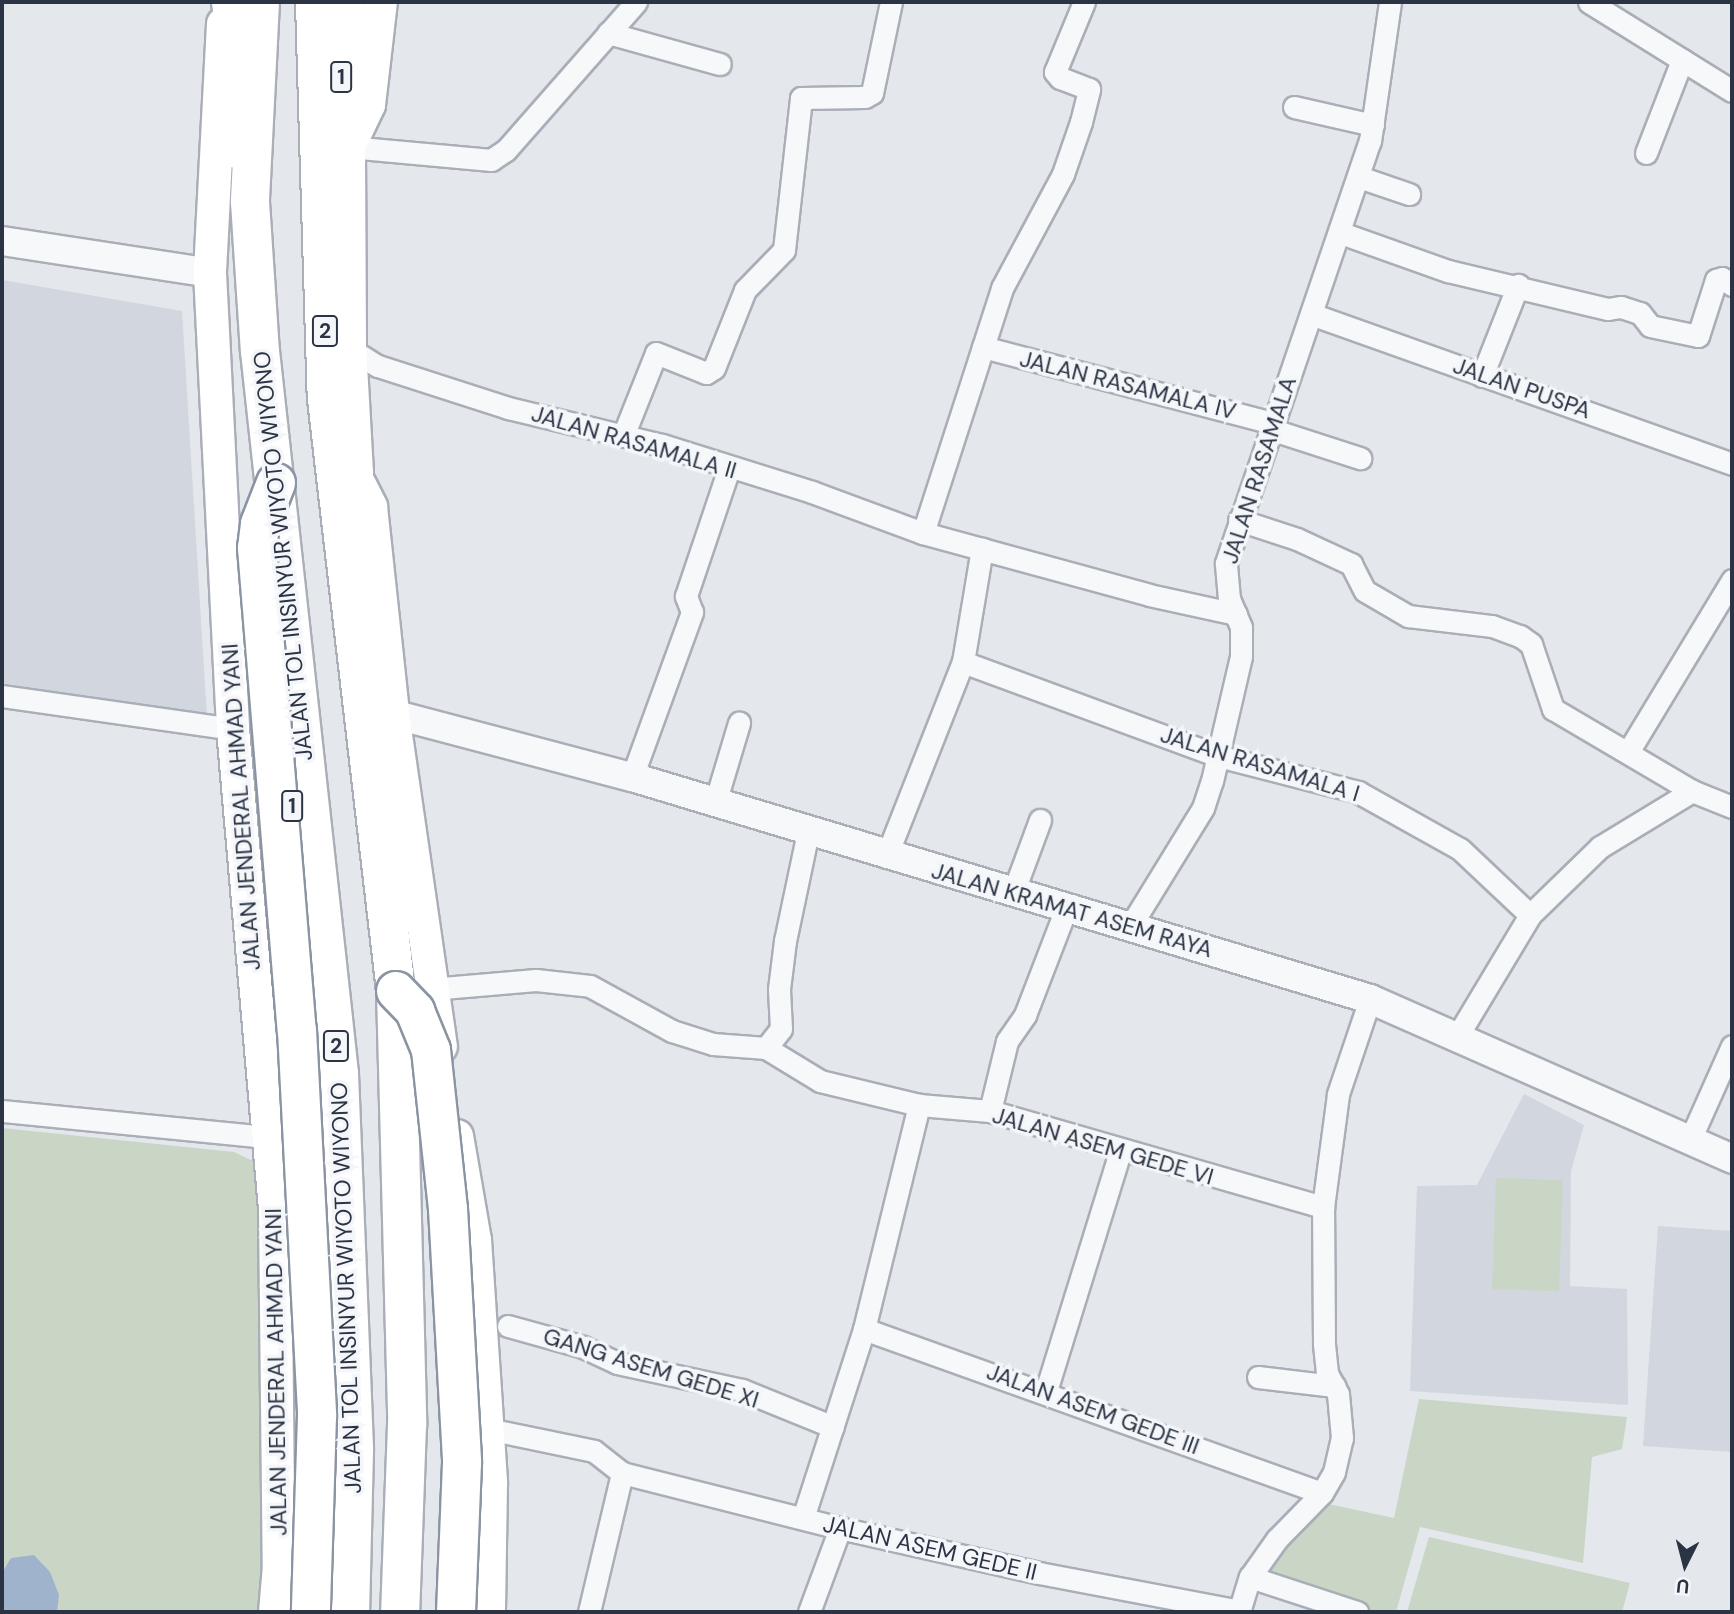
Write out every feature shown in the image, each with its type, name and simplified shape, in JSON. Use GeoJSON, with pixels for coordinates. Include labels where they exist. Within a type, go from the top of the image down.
{"type":"FeatureCollection","features":[{"type":"Feature","properties":{"kind":"highway","name":"JALAN JENDERAL AHMAD YANI"},"geometry":{"type":"LineString","coordinates":[[229,2],[236,44],[241,343],[293,812],[325,1204],[334,1415],[330,1612]]}},
{"type":"Feature","properties":{"kind":"highway","name":"JALAN TOL INSINYUR WIYOTO WIYONO"},"geometry":{"type":"LineString","coordinates":[[260,2],[250,202],[260,351],[340,1074],[354,1451],[350,1612]]}},
{"type":"Feature","properties":{"kind":"highway","name":"2"},"geometry":{"type":"LineString","coordinates":[[315,2],[327,399],[413,990],[407,1425],[400,1612]]}},
{"type":"Feature","properties":{"kind":"highway","name":"1"},"geometry":{"type":"LineString","coordinates":[[346,2],[339,97],[348,150],[347,347],[354,473],[350,510],[436,1143],[450,1521],[440,1612]]}},
{"type":"Feature","properties":{"kind":"highway"},"geometry":{"type":"LineString","coordinates":[[276,483],[260,524],[257,548],[297,1030],[317,1416],[311,1612]]}},
{"type":"Feature","properties":{"kind":"highway"},"geometry":{"type":"LineString","coordinates":[[413,990],[415,1011],[431,1050],[449,1209],[462,1463],[456,1612]]}},
{"type":"Feature","properties":{"kind":"main road","name":"JALAN JENDERAL AHMAD YANI"},"geometry":{"type":"LineString","coordinates":[[229,2],[219,42],[210,273],[233,729],[275,1210],[279,1566],[275,1612]]}},
{"type":"Feature","properties":{"kind":"main road","name":"1"},"geometry":{"type":"LineString","coordinates":[[348,150],[369,105],[381,2]]}},
{"type":"Feature","properties":{"kind":"main road","name":"1"},"geometry":{"type":"LineString","coordinates":[[354,473],[371,507],[393,714],[413,990],[475,1240],[488,1429],[489,1612]]}},
{"type":"Feature","properties":{"kind":"street"},"geometry":{"type":"LineString","coordinates":[[348,150],[491,160],[506,150],[636,2]]}},
{"type":"Feature","properties":{"kind":"street"},"geometry":{"type":"LineString","coordinates":[[622,436],[656,353],[706,373],[714,368],[744,290],[784,250],[802,98],[864,97],[872,93],[891,2]]}},
{"type":"Feature","properties":{"kind":"street"},"geometry":{"type":"LineString","coordinates":[[923,533],[1002,288],[1063,174],[1081,122],[1089,89],[1060,79],[1055,72],[1084,2]]}},
{"type":"Feature","properties":{"kind":"street","name":"JALAN RASAMALA"},"geometry":{"type":"LineString","coordinates":[[1130,925],[1203,808],[1218,756],[1241,656],[1236,614],[1229,599],[1226,563],[1359,177],[1373,125],[1390,2]]}},
{"type":"Feature","properties":{"kind":"street"},"geometry":{"type":"LineString","coordinates":[[1589,2],[1732,92]]}},
{"type":"Feature","properties":{"kind":"street"},"geometry":{"type":"LineString","coordinates":[[608,33],[720,64]]}},
{"type":"Feature","properties":{"kind":"street"},"geometry":{"type":"LineString","coordinates":[[1646,153],[1682,60]]}},
{"type":"Feature","properties":{"kind":"street"},"geometry":{"type":"LineString","coordinates":[[1294,107],[1373,125]]}},
{"type":"Feature","properties":{"kind":"street"},"geometry":{"type":"LineString","coordinates":[[1359,177],[1409,194]]}},
{"type":"Feature","properties":{"kind":"street"},"geometry":{"type":"LineString","coordinates":[[1341,233],[1448,271],[1518,285],[1608,309],[1621,307],[1640,313],[1650,326],[1699,336],[1716,280],[1722,278],[1732,285]]}},
{"type":"Feature","properties":{"kind":"street"},"geometry":{"type":"LineString","coordinates":[[2,241],[210,273]]}},
{"type":"Feature","properties":{"kind":"street"},"geometry":{"type":"LineString","coordinates":[[1482,376],[1518,285]]}},
{"type":"Feature","properties":{"kind":"street","name":"JALAN PUSPA"},"geometry":{"type":"LineString","coordinates":[[1311,314],[1732,464]]}},
{"type":"Feature","properties":{"kind":"street","name":"JALAN RASAMALA II"},"geometry":{"type":"LineString","coordinates":[[347,347],[379,366],[508,408],[622,436],[812,492],[923,533],[1236,614]]}},
{"type":"Feature","properties":{"kind":"street","name":"JALAN RASAMALA IV"},"geometry":{"type":"LineString","coordinates":[[983,347],[1271,426],[1360,458]]}},
{"type":"Feature","properties":{"kind":"street"},"geometry":{"type":"LineString","coordinates":[[632,777],[692,612],[686,596],[730,468]]}},
{"type":"Feature","properties":{"kind":"street"},"geometry":{"type":"LineString","coordinates":[[1239,520],[1297,539],[1351,564],[1365,591],[1409,616],[1493,625],[1520,636],[1531,644],[1553,709],[1692,791],[1732,807]]}},
{"type":"Feature","properties":{"kind":"street"},"geometry":{"type":"LineString","coordinates":[[886,857],[963,662],[982,549]]}},
{"type":"Feature","properties":{"kind":"street"},"geometry":{"type":"LineString","coordinates":[[1628,752],[1732,580]]}},
{"type":"Feature","properties":{"kind":"street","name":"JALAN RASAMALA I"},"geometry":{"type":"LineString","coordinates":[[963,662],[1218,756],[1328,782],[1401,813],[1460,849],[1530,915]]}},
{"type":"Feature","properties":{"kind":"street"},"geometry":{"type":"LineString","coordinates":[[2,695],[233,729]]}},
{"type":"Feature","properties":{"kind":"street","name":"JALAN KRAMAT ASEM RAYA"},"geometry":{"type":"LineString","coordinates":[[393,714],[632,777],[886,857],[1130,925],[1370,999],[1458,1035],[1689,1142],[1732,1159]]}},
{"type":"Feature","properties":{"kind":"street"},"geometry":{"type":"LineString","coordinates":[[715,803],[739,723]]}},
{"type":"Feature","properties":{"kind":"street"},"geometry":{"type":"LineString","coordinates":[[1458,1035],[1530,915],[1600,847],[1692,791]]}},
{"type":"Feature","properties":{"kind":"street"},"geometry":{"type":"LineString","coordinates":[[1013,893],[1040,820]]}},
{"type":"Feature","properties":{"kind":"street"},"geometry":{"type":"LineString","coordinates":[[413,990],[536,980],[590,986],[672,1031],[713,1044],[766,1048],[781,1029],[779,989],[785,941],[808,832]]}},
{"type":"Feature","properties":{"kind":"street"},"geometry":{"type":"LineString","coordinates":[[990,1111],[1007,1041],[1025,1015],[1066,909]]}},
{"type":"Feature","properties":{"kind":"street"},"geometry":{"type":"LineString","coordinates":[[1239,1611],[1250,1577],[1277,1539],[1322,1493],[1334,1472],[1342,1438],[1334,1386],[1327,1373],[1322,1307],[1323,1207],[1338,1094],[1370,999]]}},
{"type":"Feature","properties":{"kind":"street"},"geometry":{"type":"LineString","coordinates":[[1689,1142],[1732,1046]]}},
{"type":"Feature","properties":{"kind":"street","name":"JALAN ASEM GEDE VI"},"geometry":{"type":"LineString","coordinates":[[766,1048],[820,1081],[919,1105],[990,1111],[1323,1207]]}},
{"type":"Feature","properties":{"kind":"street"},"geometry":{"type":"LineString","coordinates":[[803,1518],[864,1329],[919,1105]]}},
{"type":"Feature","properties":{"kind":"street"},"geometry":{"type":"LineString","coordinates":[[2,1111],[269,1137]]}},
{"type":"Feature","properties":{"kind":"street"},"geometry":{"type":"LineString","coordinates":[[1046,1391],[1121,1149]]}},
{"type":"Feature","properties":{"kind":"street","name":"GANG ASEM GEDE XI"},"geometry":{"type":"LineString","coordinates":[[508,1326],[583,1347],[617,1363],[742,1390],[833,1427]]}},
{"type":"Feature","properties":{"kind":"street","name":"JALAN ASEM GEDE III"},"geometry":{"type":"LineString","coordinates":[[864,1329],[1046,1391],[1322,1493]]}},
{"type":"Feature","properties":{"kind":"street"},"geometry":{"type":"LineString","coordinates":[[1258,1377],[1334,1386]]}},
{"type":"Feature","properties":{"kind":"street","name":"JALAN ASEM GEDE II"},"geometry":{"type":"LineString","coordinates":[[488,1429],[594,1451],[622,1473],[840,1528],[1039,1573],[1239,1611]]}},
{"type":"Feature","properties":{"kind":"street"},"geometry":{"type":"LineString","coordinates":[[589,1612],[622,1473]]}},
{"type":"Feature","properties":{"kind":"street"},"geometry":{"type":"LineString","coordinates":[[809,1612],[840,1528]]}},
{"type":"Feature","properties":{"kind":"street"},"geometry":{"type":"LineString","coordinates":[[1250,1577],[1357,1612]]}},
{"type":"Feature","properties":{"kind":"shaded area"},"geometry":{"type":"Polygon","coordinates":[[[2,280],[182,311],[207,718],[2,683],[2,280]]]}},
{"type":"Feature","properties":{"kind":"shaded area"},"geometry":{"type":"Polygon","coordinates":[[[1524,1094],[1584,1125],[1571,1171],[1570,1286],[1627,1289],[1628,1405],[1410,1391],[1417,1186],[1477,1185],[1524,1094]]]}},
{"type":"Feature","properties":{"kind":"shaded area"},"geometry":{"type":"Polygon","coordinates":[[[1658,1226],[1732,1231],[1732,1452],[1643,1446],[1658,1226]]]}},
{"type":"Feature","properties":{"kind":"green space"},"geometry":{"type":"Polygon","coordinates":[[[2,1128],[234,1152],[255,1162],[265,1176],[266,1569],[262,1612],[2,1612],[2,1128]]]}},
{"type":"Feature","properties":{"kind":"green space"},"geometry":{"type":"Polygon","coordinates":[[[1496,1178],[1563,1180],[1559,1291],[1492,1289],[1496,1178]]]}},
{"type":"Feature","properties":{"kind":"green space"},"geometry":{"type":"Polygon","coordinates":[[[1419,1399],[1627,1417],[1622,1449],[1592,1457],[1583,1563],[1420,1527],[1396,1612],[1375,1612],[1266,1578],[1280,1542],[1324,1503],[1394,1518],[1419,1399]]]}},
{"type":"Feature","properties":{"kind":"green space"},"geometry":{"type":"Polygon","coordinates":[[[1429,1537],[1630,1583],[1622,1612],[1407,1612],[1429,1537]]]}},
{"type":"Feature","properties":{"kind":"water"},"geometry":{"type":"Polygon","coordinates":[[[34,1555],[50,1572],[59,1595],[57,1612],[2,1612],[2,1573],[11,1558],[34,1555]]]}}]}
